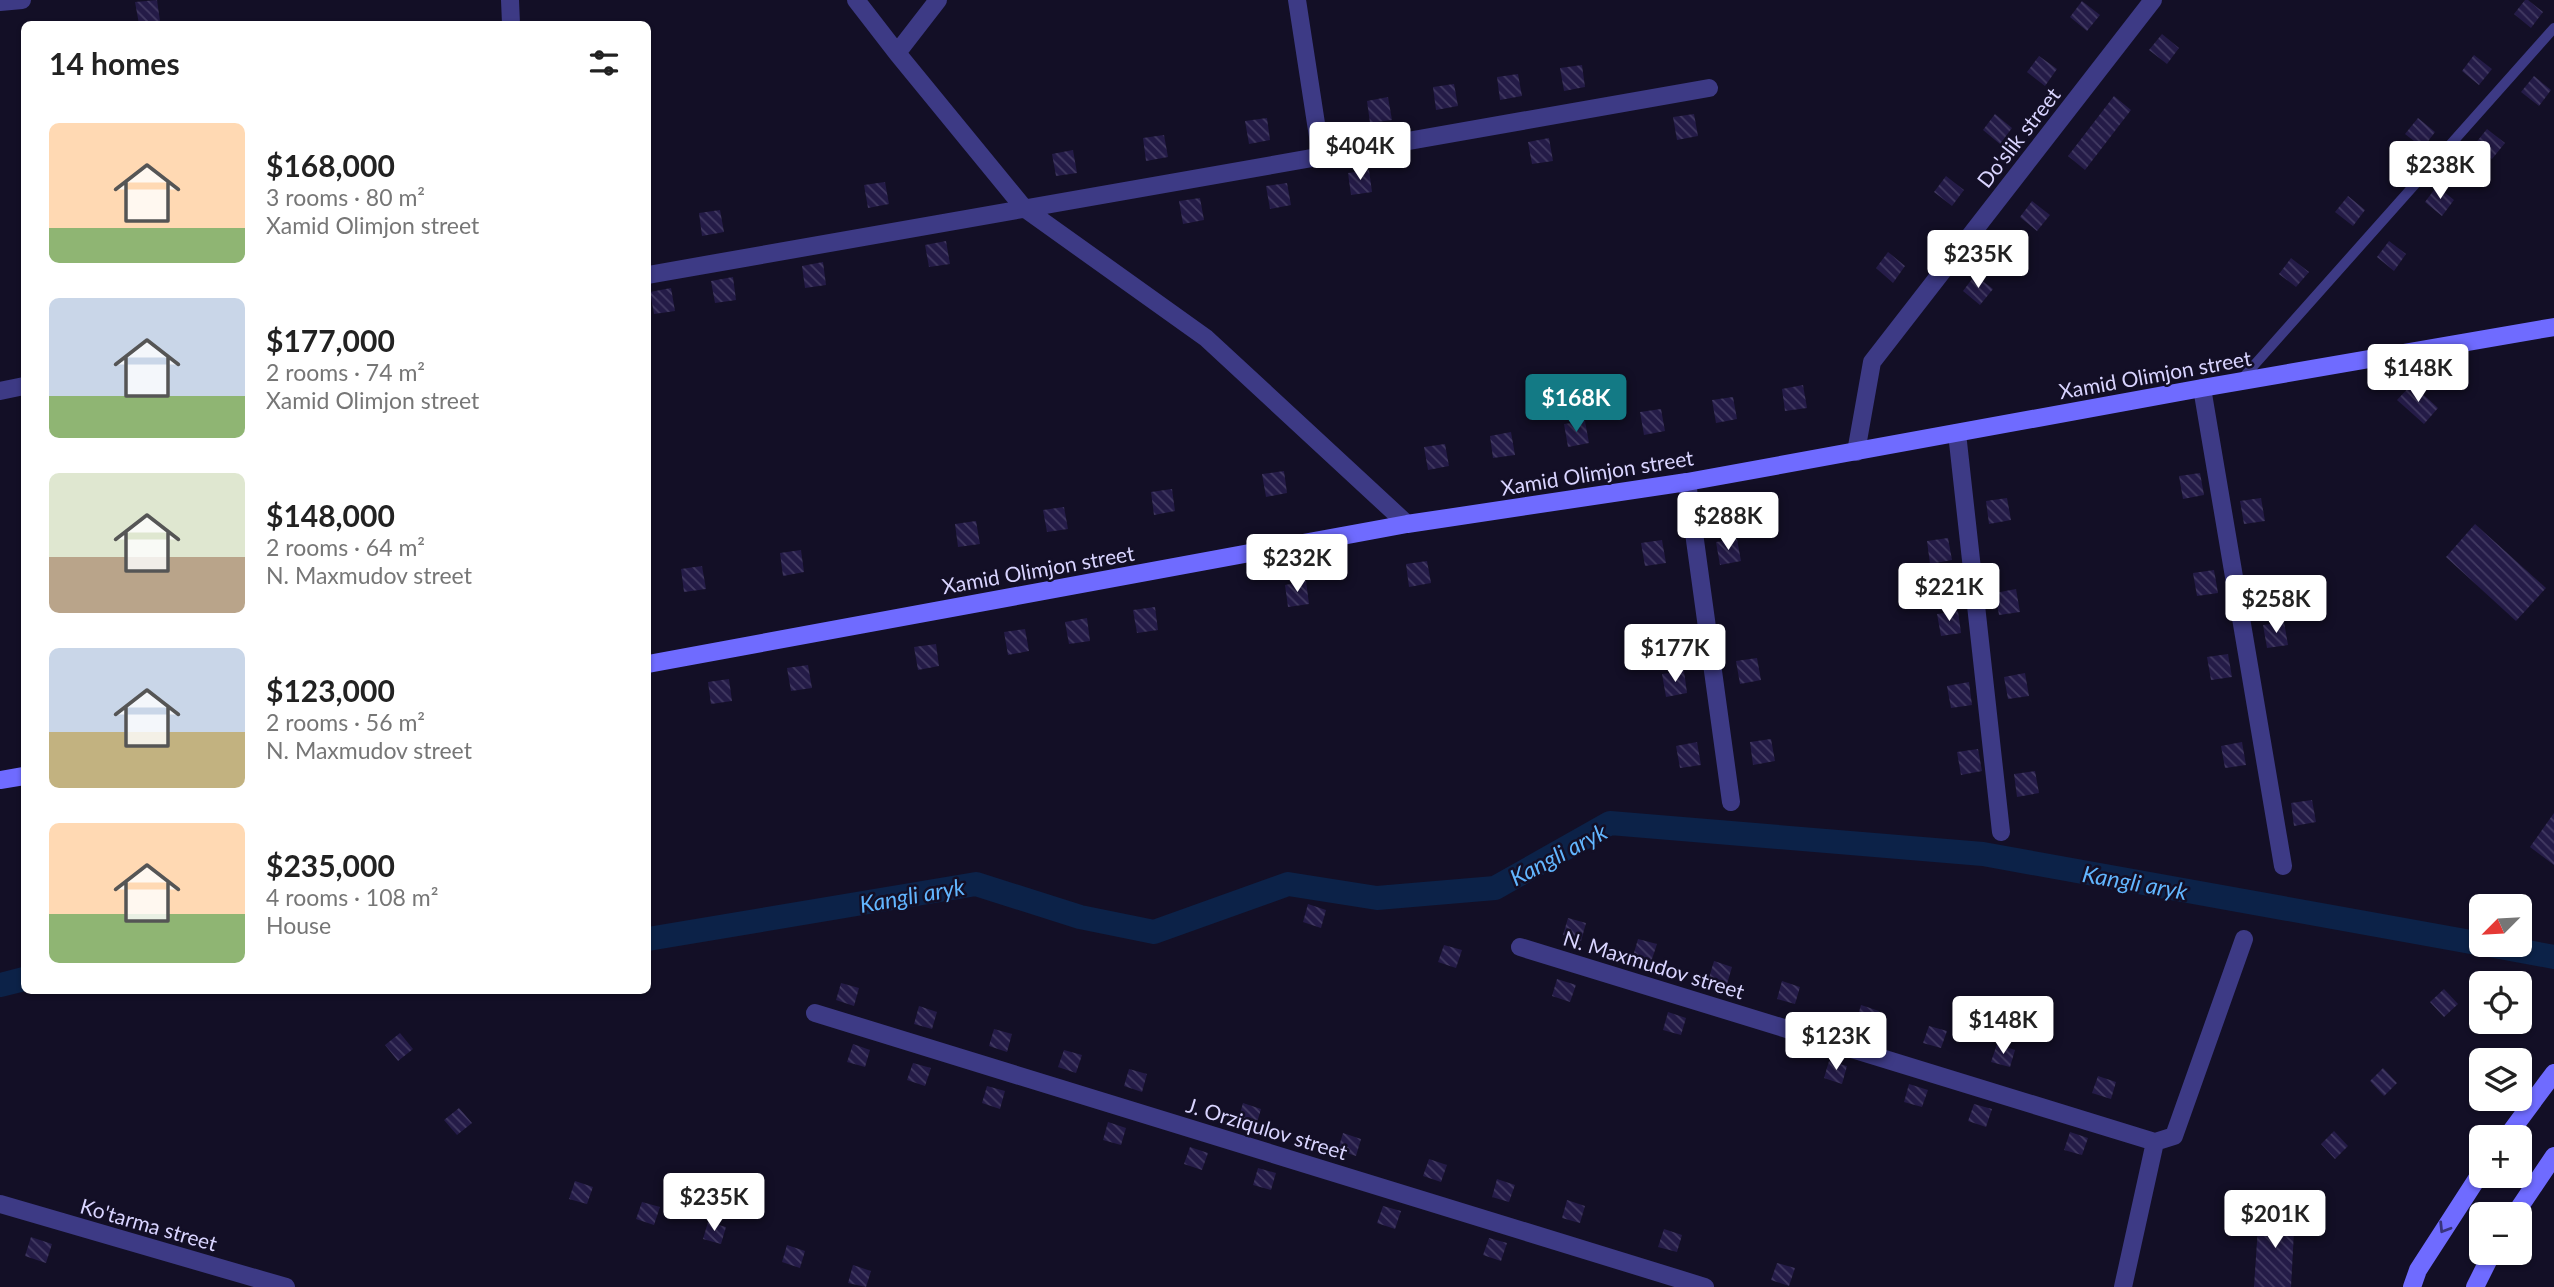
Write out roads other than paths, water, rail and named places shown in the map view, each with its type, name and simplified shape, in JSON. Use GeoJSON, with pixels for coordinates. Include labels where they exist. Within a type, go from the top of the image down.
{"type":"FeatureCollection","features":[{"type":"Feature","properties":{"kind":"main road","name":"Xamid Olimjon street"},"geometry":{"type":"LineString","coordinates":[[651,663],[1407,524],[1856,452],[2240,381],[2554,327]]}},
{"type":"Feature","properties":{"kind":"main road"},"geometry":{"type":"LineString","coordinates":[[0,780],[21,776]]}},
{"type":"Feature","properties":{"kind":"main road"},"geometry":{"type":"LineString","coordinates":[[2515,1125],[2554,1073]]}},
{"type":"Feature","properties":{"kind":"main road"},"geometry":{"type":"LineString","coordinates":[[2523,1202],[2554,1156]]}},
{"type":"Feature","properties":{"kind":"main road"},"geometry":{"type":"LineString","coordinates":[[2412,1287],[2418,1270],[2471,1188]]}},
{"type":"Feature","properties":{"kind":"main road"},"geometry":{"type":"LineString","coordinates":[[2475,1287],[2486,1265]]}},
{"type":"Feature","properties":{"kind":"street"},"geometry":{"type":"LineString","coordinates":[[0,2],[22,0]]}},
{"type":"Feature","properties":{"kind":"street"},"geometry":{"type":"LineString","coordinates":[[510,0],[511,21]]}},
{"type":"Feature","properties":{"kind":"street"},"geometry":{"type":"LineString","coordinates":[[856,0],[1024,208],[1206,338],[1407,524]]}},
{"type":"Feature","properties":{"kind":"street"},"geometry":{"type":"LineString","coordinates":[[897,53],[938,0]]}},
{"type":"Feature","properties":{"kind":"street"},"geometry":{"type":"LineString","coordinates":[[1297,0],[1321,156]]}},
{"type":"Feature","properties":{"kind":"street","name":"Do'slik street"},"geometry":{"type":"LineString","coordinates":[[1856,452],[1872,362],[2153,0]]}},
{"type":"Feature","properties":{"kind":"street"},"geometry":{"type":"LineString","coordinates":[[651,274],[1709,88]]}},
{"type":"Feature","properties":{"kind":"street"},"geometry":{"type":"LineString","coordinates":[[0,391],[21,387]]}},
{"type":"Feature","properties":{"kind":"street"},"geometry":{"type":"LineString","coordinates":[[2202,388],[2283,866]]}},
{"type":"Feature","properties":{"kind":"street"},"geometry":{"type":"LineString","coordinates":[[1956,433],[2001,832]]}},
{"type":"Feature","properties":{"kind":"street"},"geometry":{"type":"LineString","coordinates":[[1687,481],[1731,802]]}},
{"type":"Feature","properties":{"kind":"street"},"geometry":{"type":"LineString","coordinates":[[2123,1287],[2154,1142],[2174,1136],[2244,939]]}},
{"type":"Feature","properties":{"kind":"street","name":"N. Maxmudov street"},"geometry":{"type":"LineString","coordinates":[[1520,947],[2154,1142]]}},
{"type":"Feature","properties":{"kind":"street","name":"J. Orziqulov street"},"geometry":{"type":"LineString","coordinates":[[815,1013],[1705,1287]]}},
{"type":"Feature","properties":{"kind":"street","name":"Ko'tarma street"},"geometry":{"type":"LineString","coordinates":[[0,1204],[224,1279],[286,1287]]}},
{"type":"Feature","properties":{"kind":"lane"},"geometry":{"type":"LineString","coordinates":[[2240,381],[2554,28]]}},
{"type":"Feature","properties":{"kind":"waterway","name":"Kangli aryk"},"geometry":{"type":"LineString","coordinates":[[651,938],[976,884],[1080,917],[1154,932],[1288,884],[1377,898],[1495,888],[1610,823],[1983,854],[2469,942]]}},
{"type":"Feature","properties":{"kind":"waterway","name":"Kangli aryk"},"geometry":{"type":"LineString","coordinates":[[2532,953],[2554,957]]}},
{"type":"Feature","properties":{"kind":"waterway","name":"Kangli aryk"},"geometry":{"type":"LineString","coordinates":[[0,985],[21,980]]}}]}
